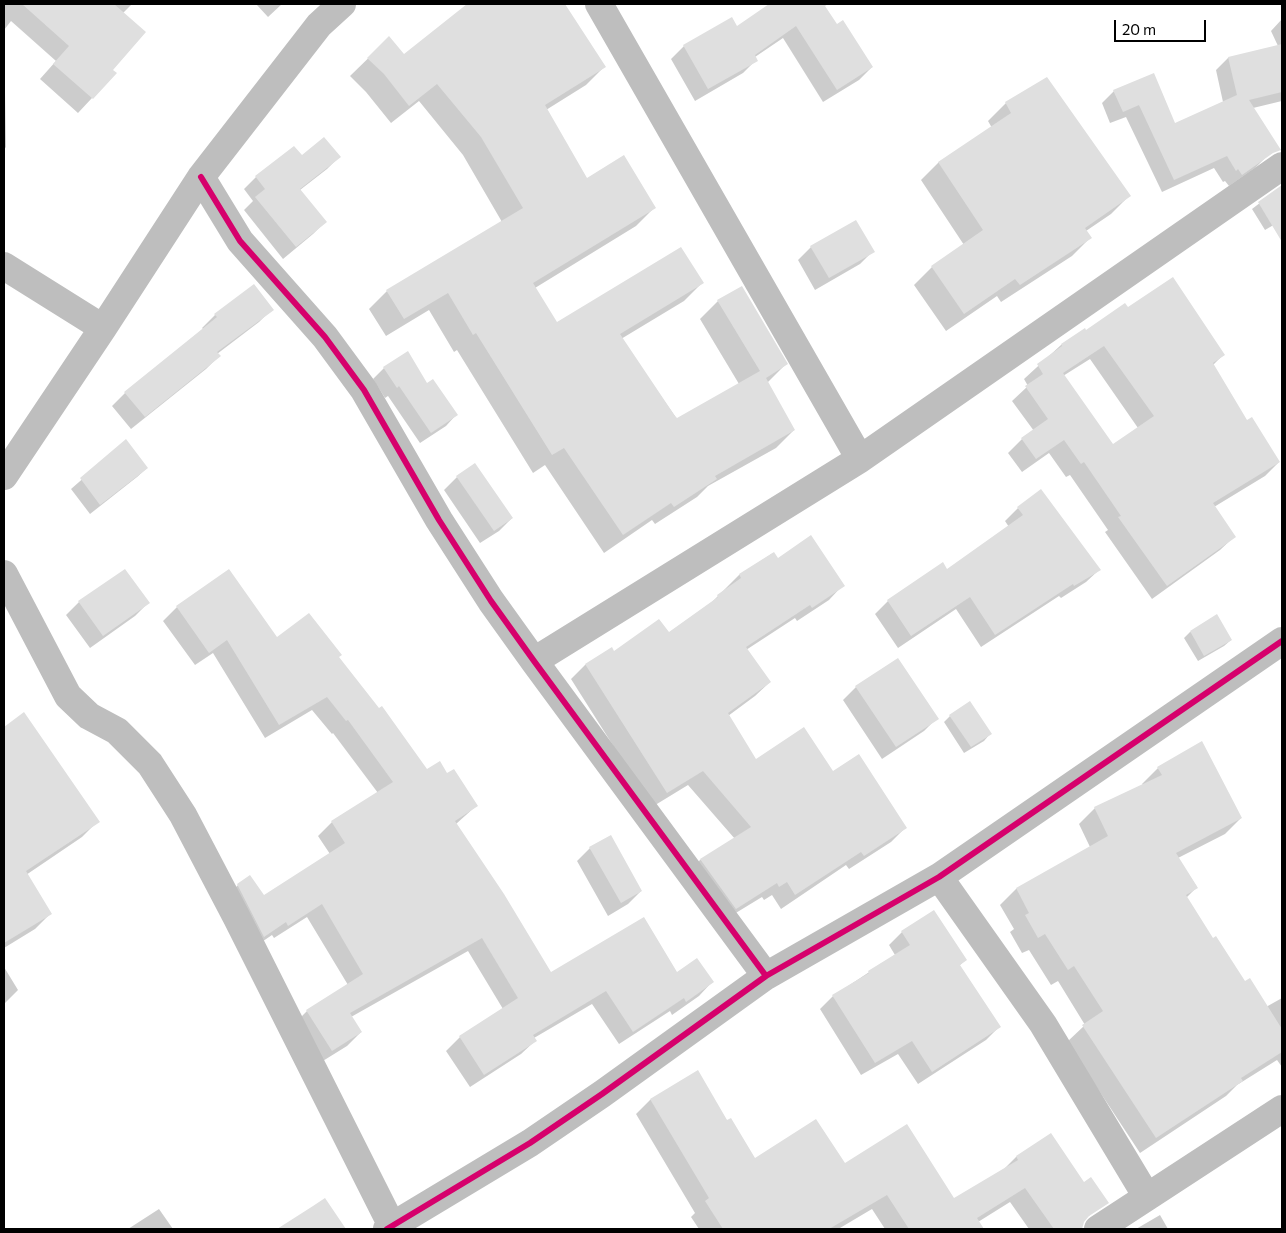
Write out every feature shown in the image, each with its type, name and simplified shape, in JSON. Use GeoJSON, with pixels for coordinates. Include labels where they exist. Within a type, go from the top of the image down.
{"type":"FeatureCollection","features":[{"type":"Feature","properties":{"kind":"street"},"geometry":{"type":"LineString","coordinates":[[4,476],[201,177],[319,25],[342,4]]}},
{"type":"Feature","properties":{"kind":"street"},"geometry":{"type":"LineString","coordinates":[[599,4],[860,458]]}},
{"type":"Feature","properties":{"kind":"street"},"geometry":{"type":"LineString","coordinates":[[534,661],[860,458],[1282,166]]}},
{"type":"Feature","properties":{"kind":"street"},"geometry":{"type":"LineString","coordinates":[[201,177],[240,241],[325,337],[364,390],[439,520],[491,601],[766,976]]}},
{"type":"Feature","properties":{"kind":"street"},"geometry":{"type":"LineString","coordinates":[[4,266],[103,328]]}},
{"type":"Feature","properties":{"kind":"street"},"geometry":{"type":"LineString","coordinates":[[4,574],[68,696],[90,716],[117,731],[150,764],[183,815],[241,927],[389,1228],[530,1143],[602,1094],[766,976],[939,877],[1282,641]]}},
{"type":"Feature","properties":{"kind":"street"},"geometry":{"type":"LineString","coordinates":[[939,877],[1043,1024],[1147,1197]]}},
{"type":"Feature","properties":{"kind":"street"},"geometry":{"type":"LineString","coordinates":[[1098,1229],[1282,1109]]}},
{"type":"Feature","properties":{"kind":"building"},"geometry":{"type":"Polygon","coordinates":[[[22,4],[114,4],[146,32],[113,70],[117,73],[93,99],[53,64],[69,46],[22,4]]]}},
{"type":"Feature","properties":{"kind":"building"},"geometry":{"type":"Polygon","coordinates":[[[467,4],[565,4],[606,67],[545,105],[587,178],[624,155],[656,208],[533,283],[557,322],[681,247],[704,283],[620,334],[675,416],[677,418],[760,371],[717,300],[742,286],[788,364],[766,378],[795,430],[715,476],[717,479],[674,507],[671,503],[623,535],[564,448],[552,455],[476,333],[473,335],[448,293],[404,319],[386,290],[523,208],[481,137],[437,84],[409,106],[384,74],[367,58],[389,36],[404,54],[467,4]]]}},
{"type":"Feature","properties":{"kind":"building"},"geometry":{"type":"Polygon","coordinates":[[[769,4],[828,4],[825,6],[837,24],[843,20],[873,67],[837,90],[796,26],[755,55],[758,61],[708,89],[683,45],[732,17],[737,26],[769,4]]]}},
{"type":"Feature","properties":{"kind":"building"},"geometry":{"type":"Polygon","coordinates":[[[1282,44],[1282,92],[1249,100],[1281,150],[1273,153],[1242,175],[1238,169],[1236,171],[1227,156],[1174,180],[1139,105],[1123,112],[1113,90],[1154,73],[1175,123],[1237,95],[1228,57],[1282,44]]]}},
{"type":"Feature","properties":{"kind":"building"},"geometry":{"type":"Polygon","coordinates":[[[1047,77],[1131,196],[1085,228],[1092,238],[1020,285],[1015,279],[964,314],[931,266],[983,230],[938,162],[1011,113],[1005,102],[1047,77]]]}},
{"type":"Feature","properties":{"kind":"building"},"geometry":{"type":"Polygon","coordinates":[[[324,137],[341,157],[300,189],[327,222],[296,247],[255,197],[265,189],[255,176],[294,146],[302,155],[324,137]]]}},
{"type":"Feature","properties":{"kind":"building"},"geometry":{"type":"Polygon","coordinates":[[[1282,185],[1282,242],[1258,202],[1282,185]]]}},
{"type":"Feature","properties":{"kind":"building"},"geometry":{"type":"Polygon","coordinates":[[[856,220],[875,252],[829,278],[810,246],[856,220]]]}},
{"type":"Feature","properties":{"kind":"building"},"geometry":{"type":"Polygon","coordinates":[[[1173,277],[1225,355],[1213,363],[1247,420],[1252,417],[1280,462],[1213,503],[1236,537],[1167,586],[1118,517],[1121,516],[1084,462],[1081,464],[1064,440],[1036,459],[1021,438],[1048,419],[1025,386],[1043,374],[1037,364],[1062,346],[1061,344],[1085,328],[1086,330],[1125,303],[1128,307],[1173,277]],[[1104,346],[1063,373],[1113,444],[1154,416],[1104,346]]]}},
{"type":"Feature","properties":{"kind":"building"},"geometry":{"type":"Polygon","coordinates":[[[254,284],[274,310],[217,352],[221,356],[145,417],[124,392],[217,317],[214,314],[254,284]]]}},
{"type":"Feature","properties":{"kind":"building"},"geometry":{"type":"Polygon","coordinates":[[[408,351],[427,383],[433,379],[458,415],[431,433],[399,386],[397,388],[383,367],[408,351]]]}},
{"type":"Feature","properties":{"kind":"building"},"geometry":{"type":"Polygon","coordinates":[[[126,439],[148,468],[100,505],[80,478],[126,439]]]}},
{"type":"Feature","properties":{"kind":"building"},"geometry":{"type":"Polygon","coordinates":[[[475,463],[513,518],[494,531],[456,476],[475,463]]]}},
{"type":"Feature","properties":{"kind":"building"},"geometry":{"type":"Polygon","coordinates":[[[1041,489],[1101,570],[1074,586],[1073,584],[995,635],[970,597],[911,636],[887,600],[943,562],[947,569],[1023,515],[1017,507],[1041,489]]]}},
{"type":"Feature","properties":{"kind":"building"},"geometry":{"type":"Polygon","coordinates":[[[811,535],[845,586],[812,608],[810,605],[746,647],[771,682],[728,713],[756,759],[804,727],[833,771],[859,754],[907,828],[864,856],[861,852],[795,895],[787,882],[779,887],[777,883],[736,909],[700,859],[751,827],[703,771],[667,793],[585,664],[612,647],[614,651],[659,619],[669,632],[741,578],[739,574],[774,552],[778,558],[811,535]]]}},
{"type":"Feature","properties":{"kind":"building"},"geometry":{"type":"Polygon","coordinates":[[[125,569],[150,603],[103,636],[78,601],[125,569]]]}},
{"type":"Feature","properties":{"kind":"building"},"geometry":{"type":"Polygon","coordinates":[[[229,569],[277,637],[309,613],[342,655],[339,657],[379,708],[382,706],[427,769],[440,761],[447,773],[454,769],[478,806],[455,821],[504,894],[551,972],[644,917],[677,972],[697,958],[714,982],[686,1002],[684,998],[633,1032],[606,991],[533,1035],[537,1041],[484,1075],[459,1036],[518,998],[482,938],[350,1013],[362,1032],[332,1051],[306,1010],[363,974],[322,904],[288,926],[286,922],[264,937],[237,884],[250,875],[264,895],[345,843],[331,821],[393,782],[348,720],[346,721],[327,697],[279,725],[227,640],[209,653],[176,606],[229,569]]]}},
{"type":"Feature","properties":{"kind":"building"},"geometry":{"type":"Polygon","coordinates":[[[1217,614],[1232,640],[1204,656],[1190,631],[1217,614]]]}},
{"type":"Feature","properties":{"kind":"building"},"geometry":{"type":"Polygon","coordinates":[[[898,658],[939,719],[896,747],[855,686],[898,658]]]}},
{"type":"Feature","properties":{"kind":"building"},"geometry":{"type":"Polygon","coordinates":[[[970,701],[992,734],[971,747],[949,715],[970,701]]]}},
{"type":"Feature","properties":{"kind":"building"},"geometry":{"type":"Polygon","coordinates":[[[24,712],[100,822],[26,871],[52,914],[4,943],[4,727],[24,712]]]}},
{"type":"Feature","properties":{"kind":"building"},"geometry":{"type":"Polygon","coordinates":[[[1202,741],[1242,818],[1176,853],[1198,888],[1186,895],[1213,938],[1216,936],[1245,981],[1250,978],[1282,1029],[1282,1052],[1241,1078],[1243,1081],[1156,1138],[1082,1025],[1103,1011],[1074,966],[1068,970],[1045,934],[1038,938],[1025,915],[1029,913],[1016,888],[1108,836],[1094,807],[1162,775],[1157,767],[1202,741]]]}},
{"type":"Feature","properties":{"kind":"building"},"geometry":{"type":"Polygon","coordinates":[[[611,835],[642,891],[621,903],[589,847],[611,835]]]}},
{"type":"Feature","properties":{"kind":"building"},"geometry":{"type":"Polygon","coordinates":[[[934,910],[967,960],[960,965],[1001,1027],[932,1072],[912,1041],[875,1063],[832,995],[910,945],[901,931],[934,910]]]}},
{"type":"Feature","properties":{"kind":"building"},"geometry":{"type":"Polygon","coordinates":[[[698,1070],[727,1120],[731,1118],[755,1158],[816,1119],[845,1163],[907,1124],[954,1198],[1018,1160],[1016,1156],[1051,1133],[1084,1182],[1091,1177],[1109,1203],[1089,1216],[1084,1222],[1082,1229],[1054,1229],[1025,1188],[977,1218],[984,1229],[909,1229],[887,1195],[829,1229],[723,1229],[705,1201],[709,1198],[650,1099],[698,1070]]]}},
{"type":"Feature","properties":{"kind":"building"},"geometry":{"type":"Polygon","coordinates":[[[325,1198],[346,1229],[277,1229],[313,1206],[325,1198]]]}},
{"type":"Feature","properties":{"kind":"cycle path"},"geometry":{"type":"LineString","coordinates":[[201,177],[240,241],[325,337],[364,390],[439,520],[491,601],[766,976]]}},
{"type":"Feature","properties":{"kind":"cycle path"},"geometry":{"type":"LineString","coordinates":[[387,1229],[530,1143],[602,1094],[766,976],[939,877],[1282,641]]}}]}
